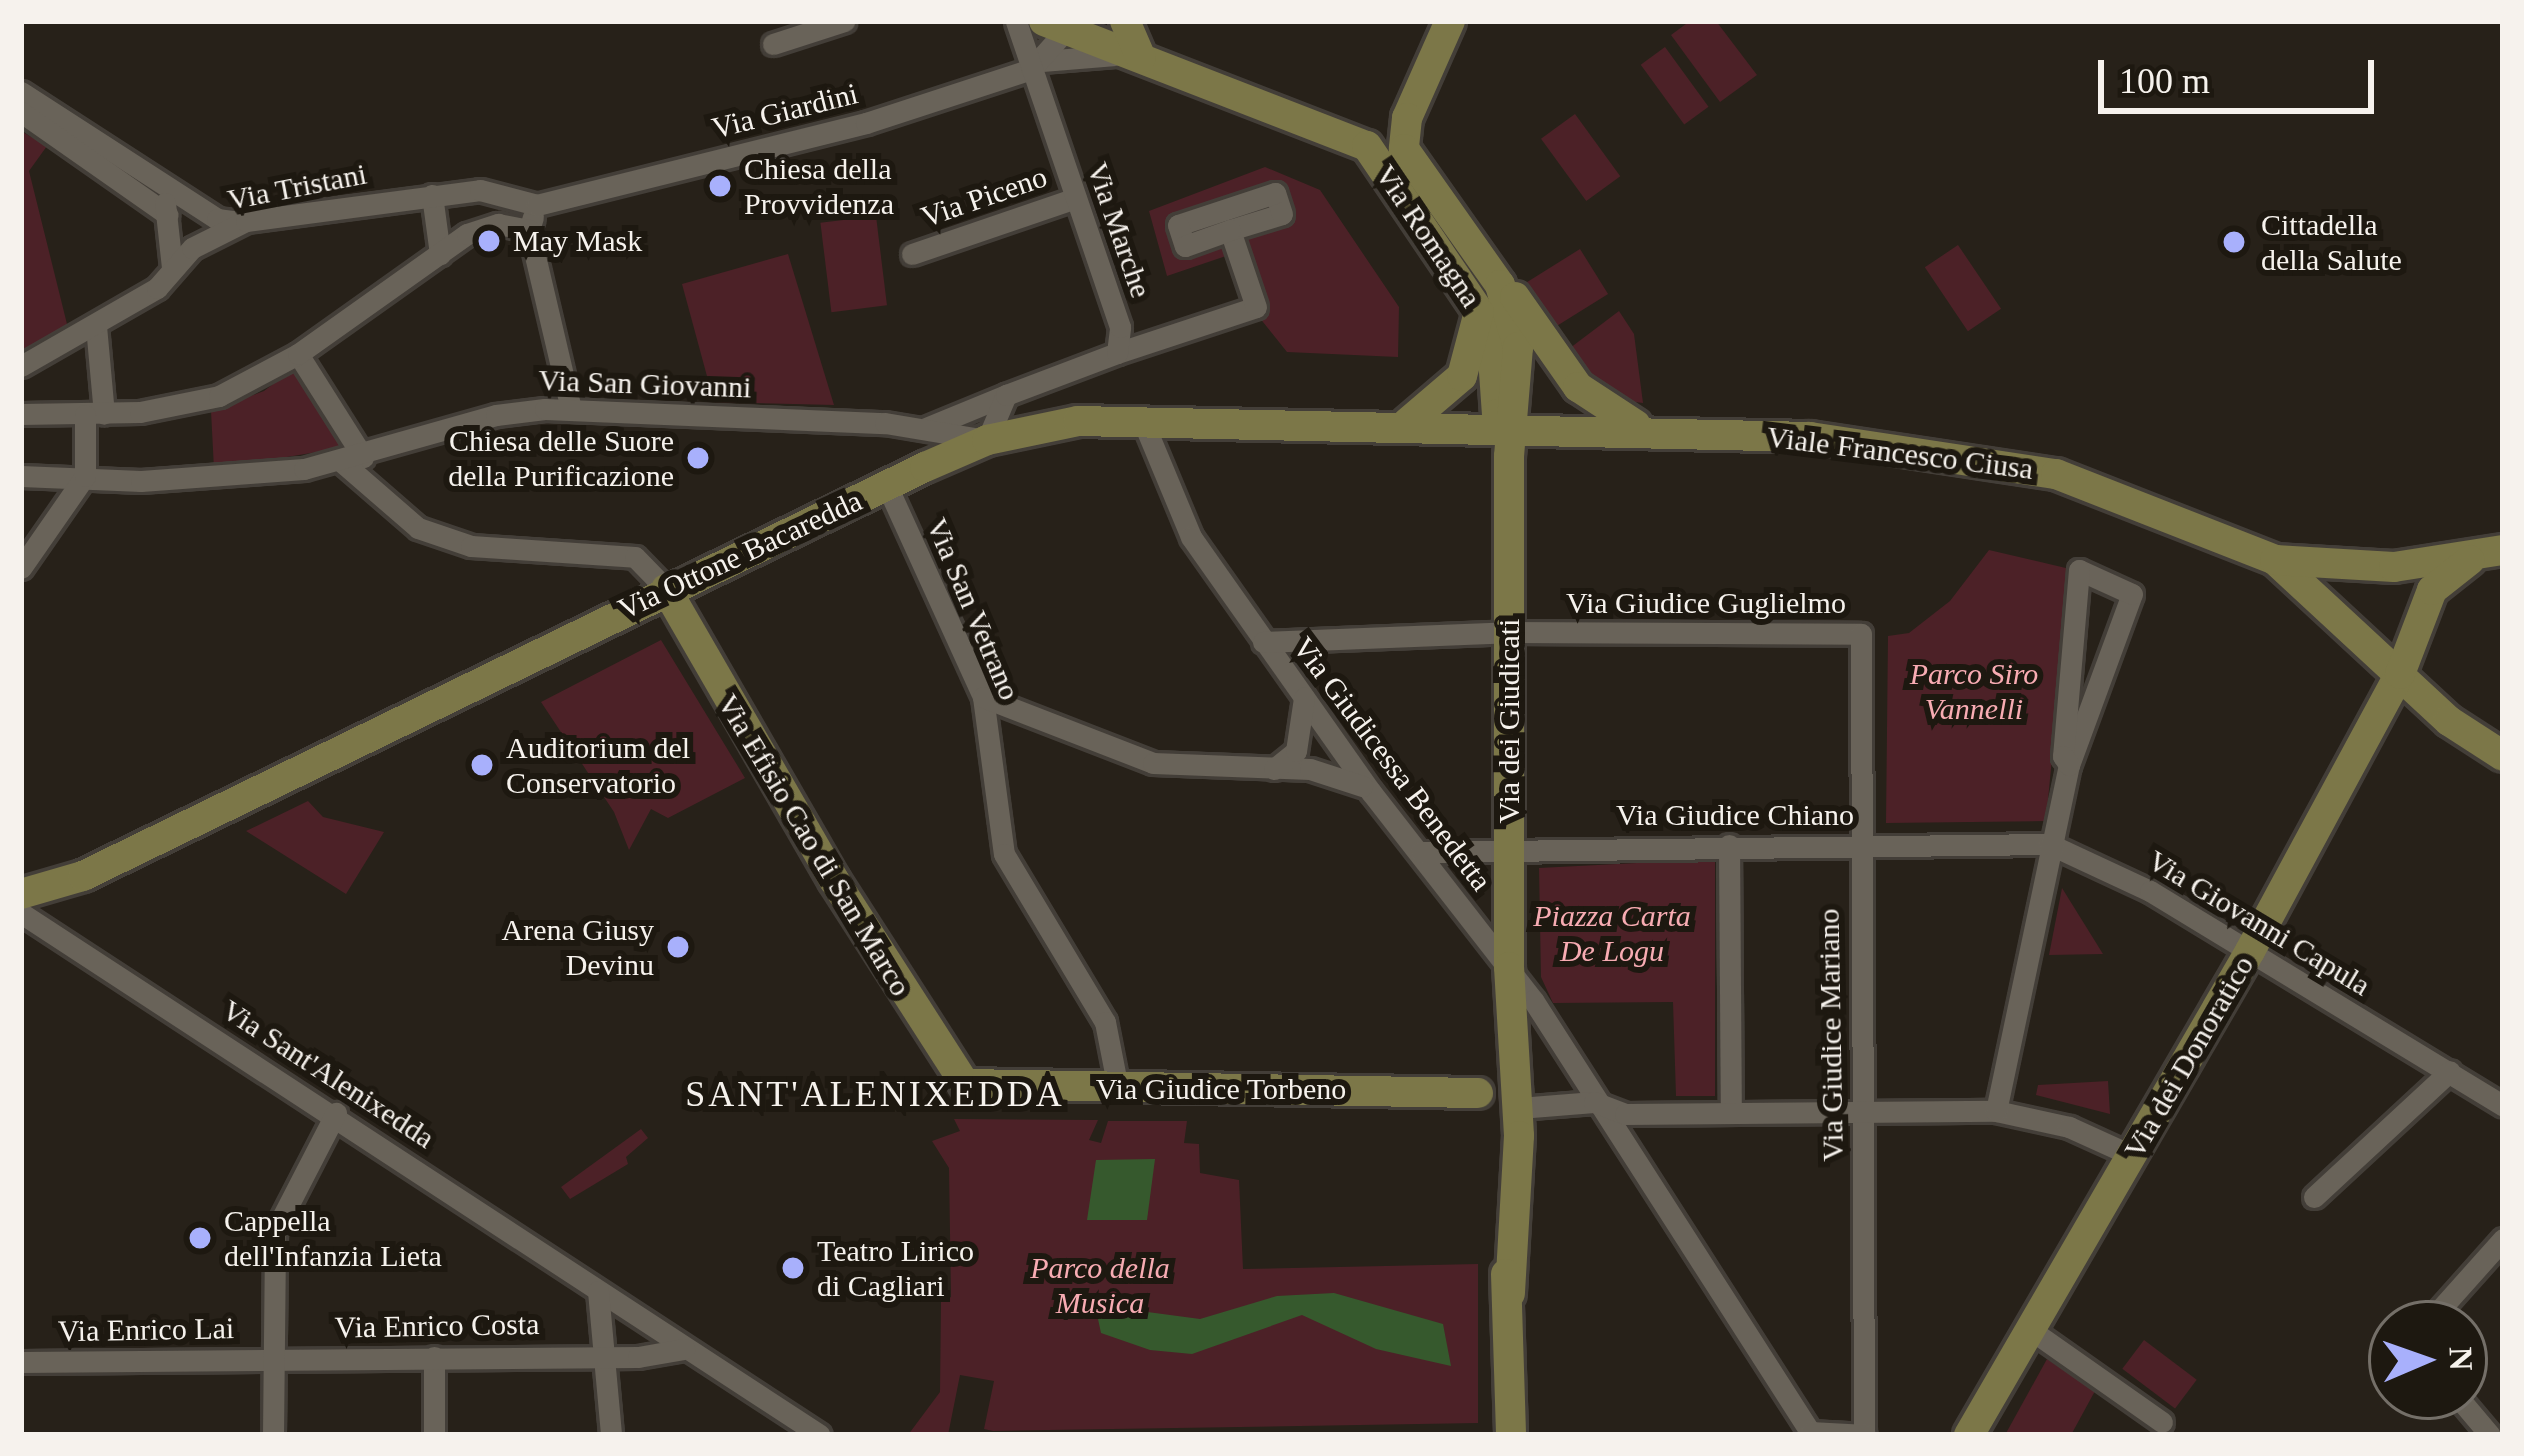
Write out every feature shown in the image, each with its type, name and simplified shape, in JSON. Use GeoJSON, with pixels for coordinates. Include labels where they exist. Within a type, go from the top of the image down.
{"type":"FeatureCollection","features":[{"type":"Feature","properties":{"kind":"street"},"geometry":{"type":"LineString","coordinates":[[773,44],[844,21]]}},
{"type":"Feature","properties":{"kind":"street","name":"Via Marche"},"geometry":{"type":"LineString","coordinates":[[1016,21],[1038,71],[1120,327],[1117,353]]}},
{"type":"Feature","properties":{"kind":"street"},"geometry":{"type":"LineString","coordinates":[[1125,21],[1141,58]]}},
{"type":"Feature","properties":{"kind":"street"},"geometry":{"type":"LineString","coordinates":[[1430,59],[1435,21]]}},
{"type":"Feature","properties":{"kind":"street"},"geometry":{"type":"LineString","coordinates":[[1367,146],[1407,118],[1450,21]]}},
{"type":"Feature","properties":{"kind":"street"},"geometry":{"type":"LineString","coordinates":[[1038,71],[1060,24]]}},
{"type":"Feature","properties":{"kind":"street","name":"Via Romagna"},"geometry":{"type":"LineString","coordinates":[[1060,24],[1367,146],[1495,339],[1498,414],[1509,428],[1518,412],[1518,347],[1500,285],[1414,169],[1404,149],[1407,118]]}},
{"type":"Feature","properties":{"kind":"street","name":"Via Giardini"},"geometry":{"type":"LineString","coordinates":[[537,205],[866,123],[1038,71],[1141,58]]}},
{"type":"Feature","properties":{"kind":"street"},"geometry":{"type":"LineString","coordinates":[[21,92],[217,219],[246,221]]}},
{"type":"Feature","properties":{"kind":"street"},"geometry":{"type":"LineString","coordinates":[[21,112],[168,215]]}},
{"type":"Feature","properties":{"kind":"street"},"geometry":{"type":"LineString","coordinates":[[160,185],[172,267]]}},
{"type":"Feature","properties":{"kind":"street"},"geometry":{"type":"LineString","coordinates":[[492,226],[491,191],[537,205],[529,230],[571,409]]}},
{"type":"Feature","properties":{"kind":"street","name":"Via Tristani"},"geometry":{"type":"LineString","coordinates":[[21,366],[157,288],[172,267],[246,221],[491,191]]}},
{"type":"Feature","properties":{"kind":"street"},"geometry":{"type":"LineString","coordinates":[[422,197],[440,254]]}},
{"type":"Feature","properties":{"kind":"street","name":"Via Piceno"},"geometry":{"type":"LineString","coordinates":[[912,254],[1076,198]]}},
{"type":"Feature","properties":{"kind":"street"},"geometry":{"type":"LineString","coordinates":[[21,414],[94,414],[219,396],[298,354],[440,254],[492,226],[529,230]]}},
{"type":"Feature","properties":{"kind":"street"},"geometry":{"type":"LineString","coordinates":[[926,428],[1117,353],[1256,307],[1231,230]]}},
{"type":"Feature","properties":{"kind":"street"},"geometry":{"type":"LineString","coordinates":[[1500,285],[1591,400],[1648,429]]}},
{"type":"Feature","properties":{"kind":"street"},"geometry":{"type":"LineString","coordinates":[[1407,423],[1462,376],[1479,312]]}},
{"type":"Feature","properties":{"kind":"street"},"geometry":{"type":"LineString","coordinates":[[21,568],[86,476],[97,326]]}},
{"type":"Feature","properties":{"kind":"street"},"geometry":{"type":"LineString","coordinates":[[298,354],[353,460],[418,528],[471,546],[634,557],[668,595]]}},
{"type":"Feature","properties":{"kind":"street"},"geometry":{"type":"LineString","coordinates":[[987,440],[1006,395]]}},
{"type":"Feature","properties":{"kind":"street","name":"Via San Giovanni"},"geometry":{"type":"LineString","coordinates":[[21,476],[160,480],[353,460],[496,415],[571,409],[926,428],[987,440]]}},
{"type":"Feature","properties":{"kind":"street","name":"Via Ottone Bacaredda"},"geometry":{"type":"LineString","coordinates":[[21,893],[83,876],[987,440],[1078,421],[1142,419],[1509,428]]}},
{"type":"Feature","properties":{"kind":"street","name":"Via Giudicessa Benedetta"},"geometry":{"type":"LineString","coordinates":[[1142,419],[1191,537],[1371,792],[1509,967],[1811,1433]]}},
{"type":"Feature","properties":{"kind":"street","name":"Viale Francesco Ciusa"},"geometry":{"type":"LineString","coordinates":[[1509,428],[1810,437],[2028,467],[2108,490],[2275,560],[2449,722],[2503,756]]}},
{"type":"Feature","properties":{"kind":"street","name":"Via dei Giudicati"},"geometry":{"type":"LineString","coordinates":[[1509,428],[1509,967],[1519,1108],[1517,1269],[1510,1294]]}},
{"type":"Feature","properties":{"kind":"street","name":"Via San Vetrano"},"geometry":{"type":"LineString","coordinates":[[886,486],[983,697],[1004,854],[1105,1022],[1118,1088]]}},
{"type":"Feature","properties":{"kind":"street"},"geometry":{"type":"LineString","coordinates":[[2400,674],[2432,590],[2448,571],[2501,550]]}},
{"type":"Feature","properties":{"kind":"street","name":"Viale Francesco Ciusa"},"geometry":{"type":"LineString","coordinates":[[2275,560],[2411,565],[2501,550]]}},
{"type":"Feature","properties":{"kind":"street"},"geometry":{"type":"LineString","coordinates":[[1996,1112],[2069,765],[2132,594],[2079,570],[2063,756],[2069,765]]}},
{"type":"Feature","properties":{"kind":"street","name":"Via Efisio Cao di San Marco"},"geometry":{"type":"LineString","coordinates":[[668,595],[965,1084]]}},
{"type":"Feature","properties":{"kind":"street","name":"Via Giudice Guglielmo"},"geometry":{"type":"LineString","coordinates":[[1263,642],[1508,632],[1861,634]]}},
{"type":"Feature","properties":{"kind":"street","name":"Via Giudice Mariano"},"geometry":{"type":"LineString","coordinates":[[1861,634],[1858,844],[1865,1435]]}},
{"type":"Feature","properties":{"kind":"street","name":"Via dei Donoratico"},"geometry":{"type":"LineString","coordinates":[[1969,1435],[2250,951],[2400,674]]}},
{"type":"Feature","properties":{"kind":"street"},"geometry":{"type":"LineString","coordinates":[[983,697],[1037,724],[1153,763],[1342,776],[1371,792]]}},
{"type":"Feature","properties":{"kind":"street"},"geometry":{"type":"LineString","coordinates":[[1274,769],[1295,751],[1304,698]]}},
{"type":"Feature","properties":{"kind":"street"},"geometry":{"type":"LineString","coordinates":[[990,744],[1037,724]]}},
{"type":"Feature","properties":{"kind":"street","name":"Via Giudice Chiano"},"geometry":{"type":"LineString","coordinates":[[1420,852],[1509,847],[2049,844]]}},
{"type":"Feature","properties":{"kind":"street","name":"Via Giovanni Capula"},"geometry":{"type":"LineString","coordinates":[[2049,844],[2150,891],[2503,1106]]}},
{"type":"Feature","properties":{"kind":"street"},"geometry":{"type":"LineString","coordinates":[[1729,845],[1731,1112]]}},
{"type":"Feature","properties":{"kind":"street","name":"Via Sant'Alenixedda"},"geometry":{"type":"LineString","coordinates":[[21,914],[336,1113],[684,1349],[820,1435]]}},
{"type":"Feature","properties":{"kind":"street","name":"Via dei Giudicati"},"geometry":{"type":"LineString","coordinates":[[1510,1015],[1499,1076],[1478,1093],[1504,1124],[1511,1435]]}},
{"type":"Feature","properties":{"kind":"street"},"geometry":{"type":"LineString","coordinates":[[2314,1197],[2450,1072]]}},
{"type":"Feature","properties":{"kind":"street","name":"Via Giudice Torbeno"},"geometry":{"type":"LineString","coordinates":[[965,1084],[1478,1093]]}},
{"type":"Feature","properties":{"kind":"street"},"geometry":{"type":"LineString","coordinates":[[1519,1108],[1594,1102],[1625,1114],[1996,1112],[2069,1127],[2133,1156]]}},
{"type":"Feature","properties":{"kind":"street"},"geometry":{"type":"LineString","coordinates":[[273,1435],[275,1231],[336,1113]]}},
{"type":"Feature","properties":{"kind":"street"},"geometry":{"type":"LineString","coordinates":[[2448,1300],[2503,1239]]}},
{"type":"Feature","properties":{"kind":"street"},"geometry":{"type":"LineString","coordinates":[[598,1291],[610,1435]]}},
{"type":"Feature","properties":{"kind":"street"},"geometry":{"type":"LineString","coordinates":[[2031,1330],[2162,1422]]}},
{"type":"Feature","properties":{"kind":"street"},"geometry":{"type":"LineString","coordinates":[[602,1354],[684,1349]]}},
{"type":"Feature","properties":{"kind":"street","name":"Via Enrico Costa"},"geometry":{"type":"LineString","coordinates":[[273,1358],[602,1354]]}},
{"type":"Feature","properties":{"kind":"street"},"geometry":{"type":"LineString","coordinates":[[434,1357],[434,1435]]}},
{"type":"Feature","properties":{"kind":"street","name":"Via Enrico Lai"},"geometry":{"type":"LineString","coordinates":[[21,1362],[273,1358]]}},
{"type":"Feature","properties":{"kind":"street"},"geometry":{"type":"LineString","coordinates":[[1811,1433],[1865,1435]]}},
{"type":"Feature","properties":{"kind":"green space"},"geometry":{"type":"Polygon","coordinates":[[[1690,21],[1716,21],[1757,75],[1720,102],[1671,35],[1690,21]]]}},
{"type":"Feature","properties":{"kind":"green space"},"geometry":{"type":"Polygon","coordinates":[[[1665,47],[1708,107],[1684,125],[1641,65],[1665,47]]]}},
{"type":"Feature","properties":{"kind":"green space"},"geometry":{"type":"Polygon","coordinates":[[[1575,114],[1620,176],[1586,201],[1541,139],[1575,114]]]}},
{"type":"Feature","properties":{"kind":"green space"},"geometry":{"type":"Polygon","coordinates":[[[21,131],[47,146],[29,171],[67,332],[21,351],[21,131]]]}},
{"type":"Feature","properties":{"kind":"green space"},"geometry":{"type":"Polygon","coordinates":[[[1265,167],[1320,190],[1399,307],[1398,357],[1287,352],[1239,292],[1226,256],[1167,276],[1149,211],[1265,167]]]}},
{"type":"Feature","properties":{"kind":"green space"},"geometry":{"type":"Polygon","coordinates":[[[876,216],[887,305],[831,312],[820,223],[876,216]]]}},
{"type":"Feature","properties":{"kind":"green space"},"geometry":{"type":"Polygon","coordinates":[[[1958,245],[2001,309],[1968,331],[1925,267],[1958,245]]]}},
{"type":"Feature","properties":{"kind":"green space"},"geometry":{"type":"Polygon","coordinates":[[[1580,249],[1608,294],[1549,331],[1521,286],[1580,249]]]}},
{"type":"Feature","properties":{"kind":"green space"},"geometry":{"type":"Polygon","coordinates":[[[788,254],[834,405],[714,402],[682,284],[788,254]]]}},
{"type":"Feature","properties":{"kind":"green space"},"geometry":{"type":"Polygon","coordinates":[[[1619,311],[1634,334],[1643,403],[1611,399],[1570,348],[1619,311]]]}},
{"type":"Feature","properties":{"kind":"green space"},"geometry":{"type":"Polygon","coordinates":[[[295,367],[347,447],[214,469],[211,411],[264,391],[295,367]]]}},
{"type":"Feature","properties":{"kind":"green space","name":"Parco Siro Vannelli"},"geometry":{"type":"Polygon","coordinates":[[[1989,550],[2070,569],[2046,821],[1886,823],[1888,636],[1909,633],[1950,601],[1989,550]]]}},
{"type":"Feature","properties":{"kind":"green space"},"geometry":{"type":"Polygon","coordinates":[[[661,640],[745,778],[668,818],[651,809],[629,850],[614,812],[541,702],[661,640]]]}},
{"type":"Feature","properties":{"kind":"green space"},"geometry":{"type":"Polygon","coordinates":[[[308,801],[323,817],[384,832],[346,894],[246,831],[308,801]]]}},
{"type":"Feature","properties":{"kind":"green space","name":"Piazza Carta De Logu"},"geometry":{"type":"Polygon","coordinates":[[[1715,859],[1715,1096],[1676,1096],[1673,1002],[1553,1003],[1541,977],[1539,868],[1715,859]]]}},
{"type":"Feature","properties":{"kind":"green space"},"geometry":{"type":"Polygon","coordinates":[[[2062,888],[2103,954],[2049,955],[2062,888]]]}},
{"type":"Feature","properties":{"kind":"green space"},"geometry":{"type":"Polygon","coordinates":[[[2108,1081],[2110,1114],[2036,1095],[2038,1085],[2108,1081]]]}},
{"type":"Feature","properties":{"kind":"green space","name":"Parco della Musica"},"geometry":{"type":"Polygon","coordinates":[[[954,1119],[1098,1120],[1089,1140],[1101,1143],[1108,1121],[1187,1121],[1184,1143],[1199,1144],[1200,1173],[1239,1180],[1243,1269],[1478,1264],[1478,1423],[993,1431],[984,1429],[994,1381],[960,1375],[948,1435],[908,1435],[940,1392],[941,1302],[951,1297],[949,1168],[932,1141],[960,1131],[954,1119]]]}},
{"type":"Feature","properties":{"kind":"green space"},"geometry":{"type":"Polygon","coordinates":[[[641,1129],[648,1138],[626,1157],[628,1164],[570,1199],[561,1187],[641,1129]]]}},
{"type":"Feature","properties":{"kind":"green space"},"geometry":{"type":"Polygon","coordinates":[[[2144,1340],[2197,1380],[2175,1408],[2122,1369],[2144,1340]]]}},
{"type":"Feature","properties":{"kind":"green space"},"geometry":{"type":"Polygon","coordinates":[[[2047,1359],[2095,1391],[2071,1435],[2005,1435],[2047,1359]]]}},
{"type":"Feature","properties":{"kind":"shaded area"},"geometry":{"type":"Polygon","coordinates":[[[1155,1159],[1147,1220],[1087,1220],[1096,1160],[1155,1159]]]}},
{"type":"Feature","properties":{"kind":"shaded area"},"geometry":{"type":"Polygon","coordinates":[[[1334,1293],[1443,1324],[1451,1366],[1376,1349],[1302,1315],[1192,1354],[1150,1350],[1101,1333],[1095,1305],[1200,1319],[1277,1296],[1334,1293]]]}},
{"type":"Feature","properties":{"kind":"place","name":"Chiesa della Provvidenza"},"geometry":{"type":"Point","coordinates":[720,186]}},
{"type":"Feature","properties":{"kind":"place","name":"May Mask"},"geometry":{"type":"Point","coordinates":[489,241]}},
{"type":"Feature","properties":{"kind":"place","name":"Cittadella della Salute"},"geometry":{"type":"Point","coordinates":[2234,242]}},
{"type":"Feature","properties":{"kind":"place","name":"Chiesa delle Suore della Purificazione"},"geometry":{"type":"Point","coordinates":[698,458]}},
{"type":"Feature","properties":{"kind":"place","name":"Auditorium del Conservatorio"},"geometry":{"type":"Point","coordinates":[482,765]}},
{"type":"Feature","properties":{"kind":"place","name":"Arena Giusy Devinu"},"geometry":{"type":"Point","coordinates":[678,947]}},
{"type":"Feature","properties":{"kind":"place","name":"Cappella dell'Infanzia Lieta"},"geometry":{"type":"Point","coordinates":[200,1238]}},
{"type":"Feature","properties":{"kind":"place","name":"Teatro Lirico di Cagliari"},"geometry":{"type":"Point","coordinates":[793,1268]}},
{"type":"Feature","properties":{"kind":"district","name":"SANT'ALENIXEDDA"},"geometry":{"type":"Point","coordinates":[875,1095]}}]}
